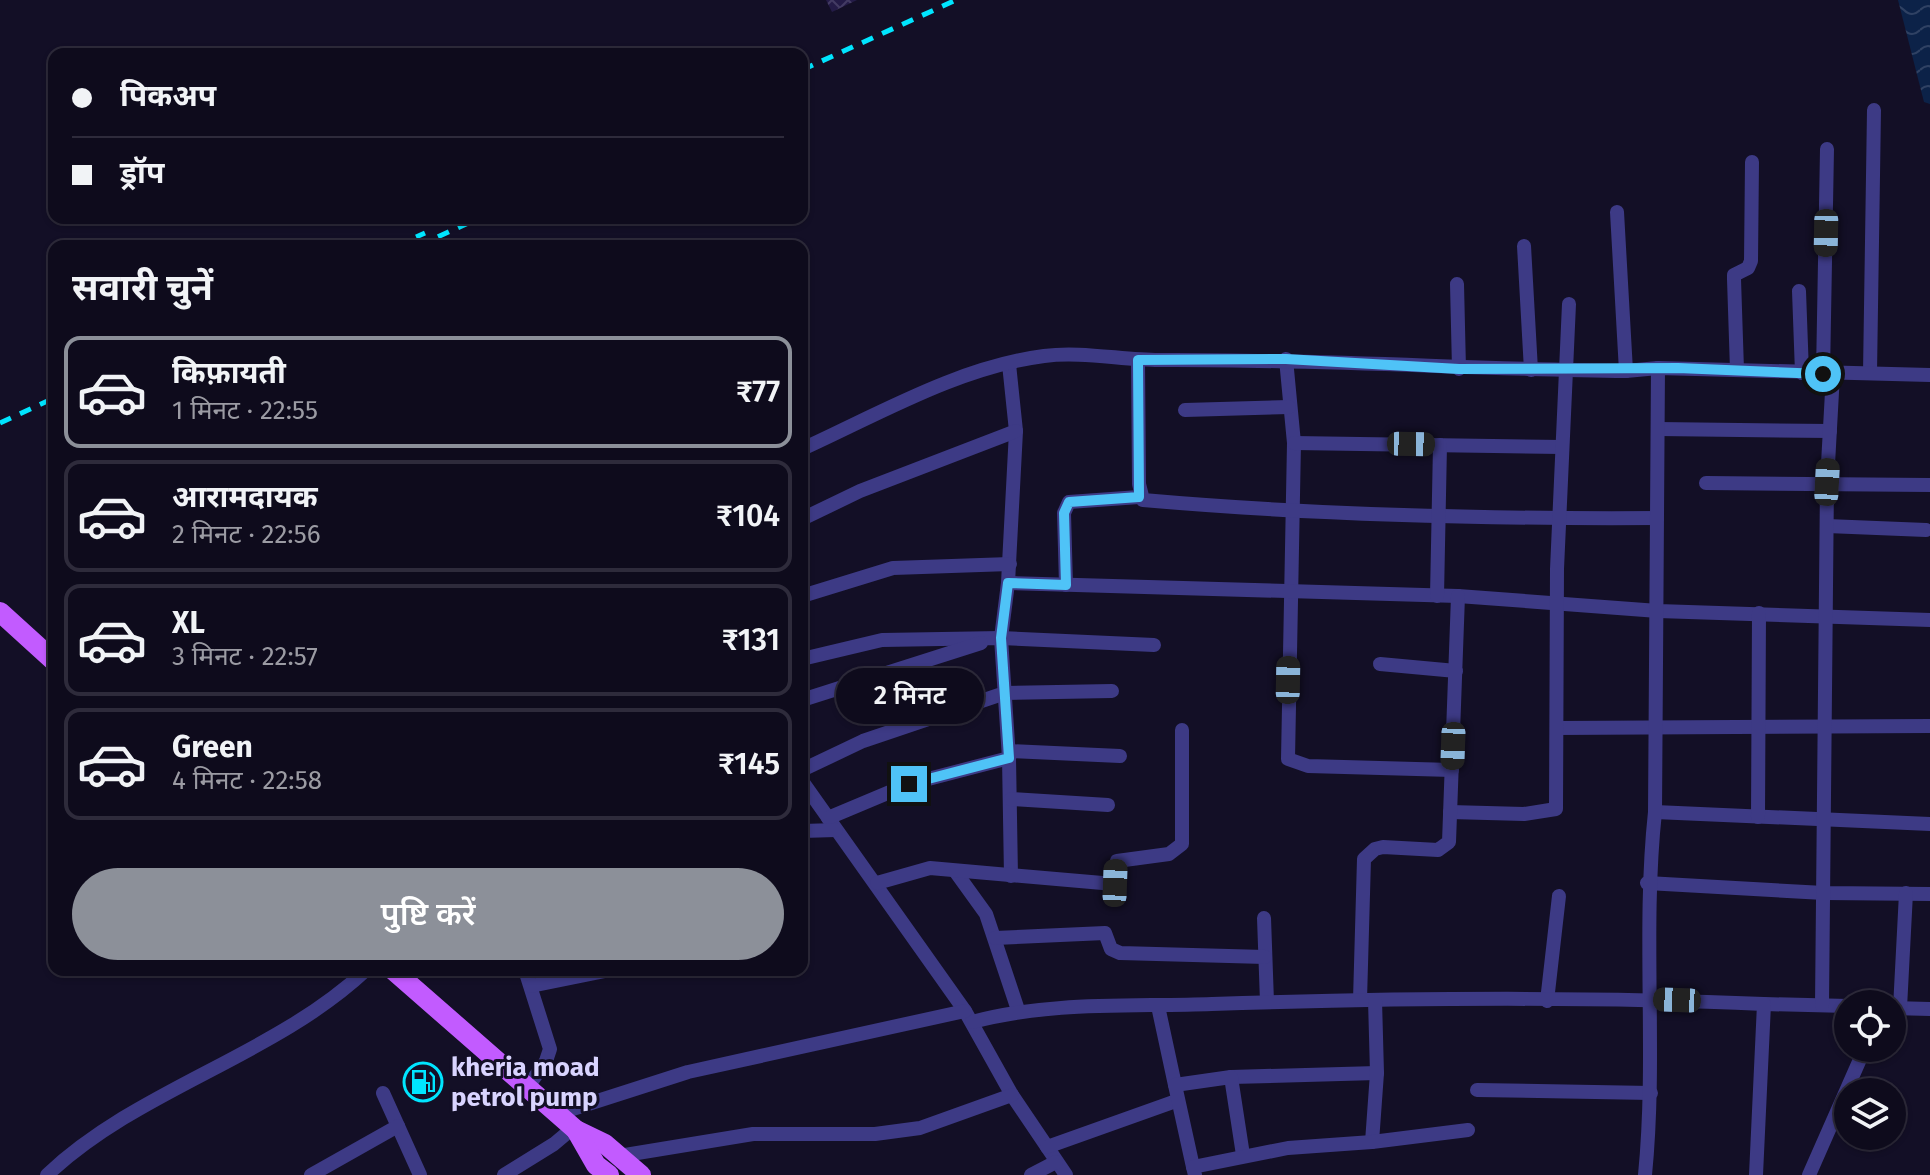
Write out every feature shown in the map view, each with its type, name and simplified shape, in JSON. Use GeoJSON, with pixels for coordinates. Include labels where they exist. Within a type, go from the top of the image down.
{"type":"FeatureCollection","features":[{"type":"Feature","properties":{"kind":"main road"},"geometry":{"type":"LineString","coordinates":[[0,612],[48,656]]}},
{"type":"Feature","properties":{"kind":"main road"},"geometry":{"type":"LineString","coordinates":[[400,976],[575,1129],[605,1144],[641,1175]]}},
{"type":"Feature","properties":{"kind":"main road"},"geometry":{"type":"LineString","coordinates":[[575,1129],[596,1165],[609,1175]]}},
{"type":"Feature","properties":{"kind":"street"},"geometry":{"type":"LineString","coordinates":[[1870,373],[1874,110]]}},
{"type":"Feature","properties":{"kind":"street"},"geometry":{"type":"LineString","coordinates":[[1822,1005],[1830,431],[1827,149]]}},
{"type":"Feature","properties":{"kind":"street"},"geometry":{"type":"LineString","coordinates":[[1737,370],[1734,275],[1748,268],[1751,261],[1752,162]]}},
{"type":"Feature","properties":{"kind":"street"},"geometry":{"type":"LineString","coordinates":[[1617,212],[1626,371]]}},
{"type":"Feature","properties":{"kind":"street"},"geometry":{"type":"LineString","coordinates":[[1524,246],[1531,370]]}},
{"type":"Feature","properties":{"kind":"street"},"geometry":{"type":"LineString","coordinates":[[1457,284],[1459,369]]}},
{"type":"Feature","properties":{"kind":"street"},"geometry":{"type":"LineString","coordinates":[[1799,291],[1802,373]]}},
{"type":"Feature","properties":{"kind":"street"},"geometry":{"type":"LineString","coordinates":[[1450,812],[1524,814],[1556,809],[1559,518],[1569,304]]}},
{"type":"Feature","properties":{"kind":"street"},"geometry":{"type":"LineString","coordinates":[[808,446],[961,376],[1046,356],[1138,360],[1286,359],[1459,369],[1626,371],[1658,368],[1930,375]]}},
{"type":"Feature","properties":{"kind":"street"},"geometry":{"type":"LineString","coordinates":[[1286,359],[1294,443],[1288,759],[1308,766],[1452,770]]}},
{"type":"Feature","properties":{"kind":"street"},"geometry":{"type":"LineString","coordinates":[[1138,360],[1139,497]]}},
{"type":"Feature","properties":{"kind":"street"},"geometry":{"type":"LineString","coordinates":[[1009,364],[1016,431],[1010,564],[997,638],[1009,755],[1011,876]]}},
{"type":"Feature","properties":{"kind":"street"},"geometry":{"type":"LineString","coordinates":[[1645,1175],[1651,1093],[1647,883],[1655,812],[1658,368]]}},
{"type":"Feature","properties":{"kind":"street"},"geometry":{"type":"LineString","coordinates":[[1185,410],[1289,407]]}},
{"type":"Feature","properties":{"kind":"street"},"geometry":{"type":"LineString","coordinates":[[1658,429],[1830,431]]}},
{"type":"Feature","properties":{"kind":"street"},"geometry":{"type":"LineString","coordinates":[[808,516],[860,491],[1016,431]]}},
{"type":"Feature","properties":{"kind":"street"},"geometry":{"type":"LineString","coordinates":[[1294,443],[1562,447]]}},
{"type":"Feature","properties":{"kind":"street"},"geometry":{"type":"LineString","coordinates":[[1437,596],[1440,445]]}},
{"type":"Feature","properties":{"kind":"street"},"geometry":{"type":"LineString","coordinates":[[1706,483],[1930,485]]}},
{"type":"Feature","properties":{"kind":"street"},"geometry":{"type":"LineString","coordinates":[[1066,585],[1064,513],[1069,502],[1139,497],[1143,500],[1292,510],[1657,518]]}},
{"type":"Feature","properties":{"kind":"street"},"geometry":{"type":"LineString","coordinates":[[1827,526],[1926,530]]}},
{"type":"Feature","properties":{"kind":"street"},"geometry":{"type":"LineString","coordinates":[[808,594],[893,568],[1010,564]]}},
{"type":"Feature","properties":{"kind":"street"},"geometry":{"type":"LineString","coordinates":[[1008,583],[1458,596],[1658,611],[1826,614],[1930,620]]}},
{"type":"Feature","properties":{"kind":"street"},"geometry":{"type":"LineString","coordinates":[[1372,1142],[1377,1073],[1367,1000],[1364,859],[1375,849],[1383,847],[1443,849],[1449,842],[1458,596]]}},
{"type":"Feature","properties":{"kind":"street"},"geometry":{"type":"LineString","coordinates":[[1758,817],[1759,613]]}},
{"type":"Feature","properties":{"kind":"street"},"geometry":{"type":"LineString","coordinates":[[808,698],[997,638]]}},
{"type":"Feature","properties":{"kind":"street"},"geometry":{"type":"LineString","coordinates":[[808,658],[882,640],[997,638],[1154,645]]}},
{"type":"Feature","properties":{"kind":"street"},"geometry":{"type":"LineString","coordinates":[[1380,664],[1456,671]]}},
{"type":"Feature","properties":{"kind":"street"},"geometry":{"type":"LineString","coordinates":[[808,767],[863,741],[1005,693],[1112,691]]}},
{"type":"Feature","properties":{"kind":"street"},"geometry":{"type":"LineString","coordinates":[[1557,728],[1930,726]]}},
{"type":"Feature","properties":{"kind":"street"},"geometry":{"type":"LineString","coordinates":[[877,883],[922,869],[1113,885],[1117,861],[1169,854],[1182,844],[1182,730]]}},
{"type":"Feature","properties":{"kind":"street"},"geometry":{"type":"LineString","coordinates":[[808,830],[832,824],[909,784],[1009,755],[1120,756]]}},
{"type":"Feature","properties":{"kind":"street"},"geometry":{"type":"LineString","coordinates":[[808,790],[877,883],[968,1016],[1012,1095],[1066,1175]]}},
{"type":"Feature","properties":{"kind":"street"},"geometry":{"type":"LineString","coordinates":[[1011,799],[1108,805]]}},
{"type":"Feature","properties":{"kind":"street"},"geometry":{"type":"LineString","coordinates":[[1655,812],[1930,824]]}},
{"type":"Feature","properties":{"kind":"street"},"geometry":{"type":"LineString","coordinates":[[955,871],[986,914],[1018,1010]]}},
{"type":"Feature","properties":{"kind":"street"},"geometry":{"type":"LineString","coordinates":[[1647,883],[1824,893],[1930,894]]}},
{"type":"Feature","properties":{"kind":"street"},"geometry":{"type":"LineString","coordinates":[[1898,990],[1906,893]]}},
{"type":"Feature","properties":{"kind":"street"},"geometry":{"type":"LineString","coordinates":[[1547,1001],[1559,896]]}},
{"type":"Feature","properties":{"kind":"street"},"geometry":{"type":"LineString","coordinates":[[1264,918],[1267,1002]]}},
{"type":"Feature","properties":{"kind":"street"},"geometry":{"type":"LineString","coordinates":[[995,938],[1105,933],[1111,949],[1120,953],[1265,957]]}},
{"type":"Feature","properties":{"kind":"street"},"geometry":{"type":"LineString","coordinates":[[47,1175],[83,1143],[308,1017],[359,976]]}},
{"type":"Feature","properties":{"kind":"street"},"geometry":{"type":"LineString","coordinates":[[527,976],[550,1049],[546,1061],[527,1088]]}},
{"type":"Feature","properties":{"kind":"street"},"geometry":{"type":"LineString","coordinates":[[531,986],[580,976]]}},
{"type":"Feature","properties":{"kind":"street"},"geometry":{"type":"LineString","coordinates":[[557,1114],[688,1072],[968,1016],[1018,1010],[1111,1004],[1158,1006],[1367,1000],[1649,999],[1834,1005]]}},
{"type":"Feature","properties":{"kind":"street"},"geometry":{"type":"LineString","coordinates":[[1756,1175],[1764,1004]]}},
{"type":"Feature","properties":{"kind":"street"},"geometry":{"type":"LineString","coordinates":[[1158,1006],[1176,1101],[1194,1171],[1243,1155],[1468,1130]]}},
{"type":"Feature","properties":{"kind":"street"},"geometry":{"type":"LineString","coordinates":[[1906,1008],[1930,1009]]}},
{"type":"Feature","properties":{"kind":"street"},"geometry":{"type":"LineString","coordinates":[[1809,1175],[1859,1062]]}},
{"type":"Feature","properties":{"kind":"street"},"geometry":{"type":"LineString","coordinates":[[1175,1085],[1231,1077],[1377,1073]]}},
{"type":"Feature","properties":{"kind":"street"},"geometry":{"type":"LineString","coordinates":[[1231,1077],[1243,1155]]}},
{"type":"Feature","properties":{"kind":"street"},"geometry":{"type":"LineString","coordinates":[[1477,1090],[1651,1093]]}},
{"type":"Feature","properties":{"kind":"street"},"geometry":{"type":"LineString","coordinates":[[383,1093],[419,1175]]}},
{"type":"Feature","properties":{"kind":"street"},"geometry":{"type":"LineString","coordinates":[[619,1156],[753,1134],[875,1134],[920,1128],[1012,1095]]}},
{"type":"Feature","properties":{"kind":"street"},"geometry":{"type":"LineString","coordinates":[[1047,1147],[1176,1101]]}},
{"type":"Feature","properties":{"kind":"street"},"geometry":{"type":"LineString","coordinates":[[311,1175],[398,1126]]}},
{"type":"Feature","properties":{"kind":"street"},"geometry":{"type":"LineString","coordinates":[[504,1175],[575,1129]]}},
{"type":"Feature","properties":{"kind":"street"},"geometry":{"type":"LineString","coordinates":[[1031,1175],[1056,1162]]}},
{"type":"Feature","properties":{"kind":"water"},"geometry":{"type":"Polygon","coordinates":[[[1898,0],[1930,0],[1930,104],[1924,102],[1898,0]]]}},
{"type":"Feature","properties":{"kind":"building"},"geometry":{"type":"Polygon","coordinates":[[[826,0],[857,0],[832,12],[826,0]]]}},
{"type":"Feature","properties":{"kind":"railway"},"geometry":{"type":"LineString","coordinates":[[808,67],[956,0]]}},
{"type":"Feature","properties":{"kind":"railway"},"geometry":{"type":"LineString","coordinates":[[431,240],[466,224]]}},
{"type":"Feature","properties":{"kind":"railway"},"geometry":{"type":"LineString","coordinates":[[409,240],[425,233]]}},
{"type":"Feature","properties":{"kind":"railway"},"geometry":{"type":"LineString","coordinates":[[0,423],[48,401]]}},
{"type":"Feature","properties":{"kind":"place","name":"kheria moad petrol pump"},"geometry":{"type":"Point","coordinates":[423,1082]}},
{"type":"Feature","properties":{"kind":"route"},"geometry":{"type":"LineString","coordinates":[[909,784],[1009,758],[1001,638],[1008,583],[1066,585],[1064,513],[1069,502],[1139,497],[1138,360],[1286,359],[1459,369],[1626,371],[1678,368],[1823,374]]}}]}
